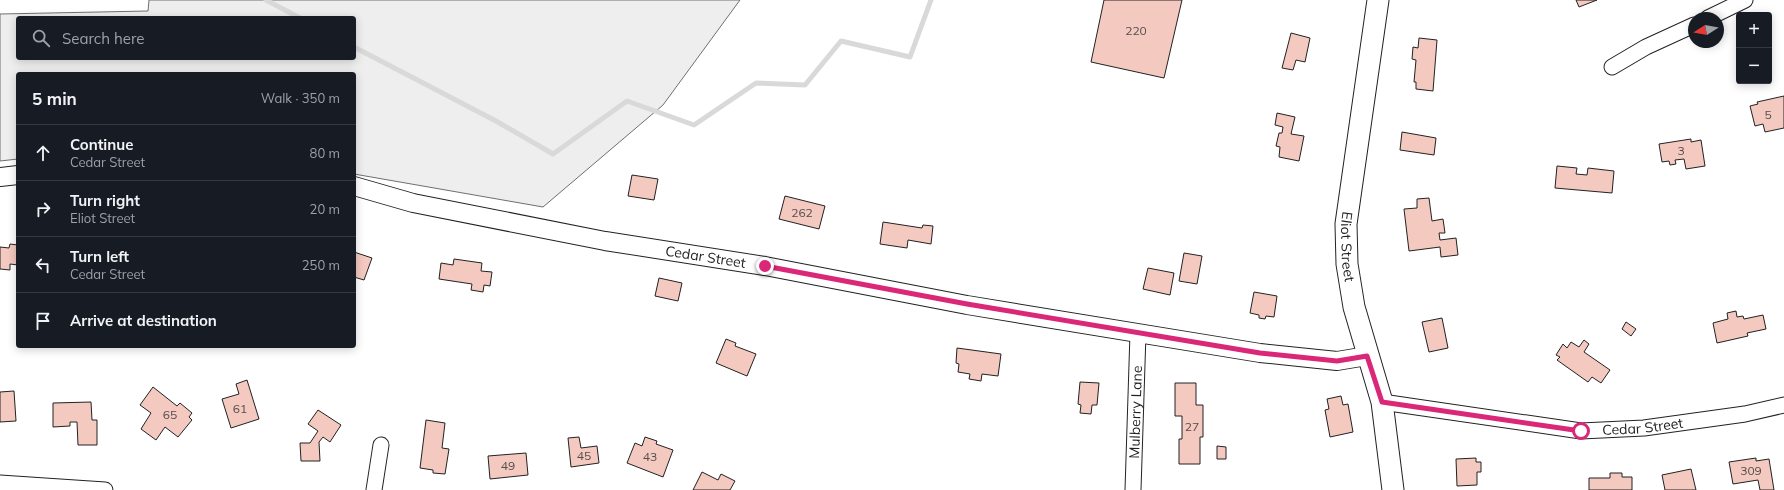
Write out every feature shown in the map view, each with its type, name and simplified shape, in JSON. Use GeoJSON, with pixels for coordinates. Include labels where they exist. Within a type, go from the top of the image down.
{"type":"FeatureCollection","features":[{"type":"Feature","properties":{"kind":"main road","name":"Eliot Street"},"geometry":{"type":"LineString","coordinates":[[1378,0],[1346,224],[1347,264],[1353,300],[1367,356],[1382,402],[1393,490]]}},
{"type":"Feature","properties":{"kind":"street"},"geometry":{"type":"LineString","coordinates":[[1720,12],[1745,0]]}},
{"type":"Feature","properties":{"kind":"street"},"geometry":{"type":"LineString","coordinates":[[1612,67],[1646,47],[1688,28]]}},
{"type":"Feature","properties":{"kind":"street"},"geometry":{"type":"LineString","coordinates":[[0,177],[16,175]]}},
{"type":"Feature","properties":{"kind":"street","name":"Cedar Street"},"geometry":{"type":"LineString","coordinates":[[356,187],[414,203],[605,241],[765,266],[967,304],[1138,333],[1260,353],[1337,361],[1367,356]]}},
{"type":"Feature","properties":{"kind":"street","name":"Mulberry Lane"},"geometry":{"type":"LineString","coordinates":[[1133,490],[1138,333]]}},
{"type":"Feature","properties":{"kind":"street","name":"Cedar Street"},"geometry":{"type":"LineString","coordinates":[[1382,402],[1581,431],[1644,428],[1745,414],[1784,405]]}},
{"type":"Feature","properties":{"kind":"street"},"geometry":{"type":"LineString","coordinates":[[374,490],[381,445]]}},
{"type":"Feature","properties":{"kind":"street"},"geometry":{"type":"LineString","coordinates":[[0,483],[105,490]]}},
{"type":"Feature","properties":{"kind":"shaded area"},"geometry":{"type":"Polygon","coordinates":[[[149,0],[740,0],[663,105],[543,207],[356,174],[356,72],[16,72],[16,159],[0,161],[0,14],[148,11],[149,0]]]}},
{"type":"Feature","properties":{"kind":"building"},"geometry":{"type":"Polygon","coordinates":[[[1104,0],[1182,0],[1164,78],[1091,62],[1104,0]]]}},
{"type":"Feature","properties":{"kind":"building"},"geometry":{"type":"Polygon","coordinates":[[[1576,0],[1597,0],[1579,7],[1576,0]]]}},
{"type":"Feature","properties":{"kind":"building"},"geometry":{"type":"Polygon","coordinates":[[[1291,33],[1310,38],[1305,62],[1296,60],[1293,70],[1282,68],[1291,33]]]}},
{"type":"Feature","properties":{"kind":"building"},"geometry":{"type":"Polygon","coordinates":[[[1419,38],[1437,40],[1433,91],[1416,89],[1416,82],[1414,82],[1416,60],[1412,59],[1413,47],[1418,48],[1419,38]]]}},
{"type":"Feature","properties":{"kind":"building"},"geometry":{"type":"Polygon","coordinates":[[[1784,96],[1784,128],[1765,132],[1763,124],[1755,126],[1750,106],[1758,104],[1757,102],[1784,96]]]}},
{"type":"Feature","properties":{"kind":"building"},"geometry":{"type":"Polygon","coordinates":[[[1277,113],[1295,117],[1291,134],[1304,136],[1299,161],[1279,157],[1280,147],[1276,146],[1279,133],[1282,133],[1283,127],[1275,125],[1277,113]]]}},
{"type":"Feature","properties":{"kind":"building"},"geometry":{"type":"Polygon","coordinates":[[[1402,132],[1436,138],[1434,155],[1400,150],[1402,132]]]}},
{"type":"Feature","properties":{"kind":"building"},"geometry":{"type":"Polygon","coordinates":[[[1691,139],[1691,142],[1701,140],[1705,166],[1686,169],[1684,159],[1675,160],[1676,164],[1670,165],[1669,161],[1662,162],[1659,144],[1691,139]]]}},
{"type":"Feature","properties":{"kind":"building"},"geometry":{"type":"Polygon","coordinates":[[[1557,166],[1577,168],[1576,174],[1587,175],[1588,168],[1614,171],[1612,193],[1555,188],[1557,166]]]}},
{"type":"Feature","properties":{"kind":"building"},"geometry":{"type":"Polygon","coordinates":[[[632,175],[658,179],[654,200],[628,196],[632,175]]]}},
{"type":"Feature","properties":{"kind":"building"},"geometry":{"type":"Polygon","coordinates":[[[785,196],[825,206],[819,229],[779,219],[785,196]]]}},
{"type":"Feature","properties":{"kind":"building"},"geometry":{"type":"Polygon","coordinates":[[[1429,198],[1432,221],[1443,219],[1445,233],[1439,233],[1440,240],[1456,238],[1458,255],[1441,257],[1440,247],[1409,251],[1404,209],[1417,208],[1417,199],[1429,198]]]}},
{"type":"Feature","properties":{"kind":"building"},"geometry":{"type":"Polygon","coordinates":[[[883,222],[922,228],[923,225],[933,226],[931,244],[908,240],[907,248],[880,244],[883,222]]]}},
{"type":"Feature","properties":{"kind":"building"},"geometry":{"type":"Polygon","coordinates":[[[10,244],[16,245],[16,265],[10,264],[10,270],[0,269],[0,247],[9,248],[10,244]]]}},
{"type":"Feature","properties":{"kind":"building"},"geometry":{"type":"Polygon","coordinates":[[[356,253],[372,258],[364,280],[356,278],[356,253]]]}},
{"type":"Feature","properties":{"kind":"building"},"geometry":{"type":"Polygon","coordinates":[[[1184,253],[1202,256],[1197,284],[1179,281],[1184,253]]]}},
{"type":"Feature","properties":{"kind":"building"},"geometry":{"type":"Polygon","coordinates":[[[454,259],[482,263],[481,271],[492,272],[490,286],[484,285],[483,292],[471,290],[472,284],[439,279],[441,263],[453,265],[454,259]]]}},
{"type":"Feature","properties":{"kind":"building"},"geometry":{"type":"Polygon","coordinates":[[[1148,268],[1174,273],[1170,295],[1143,289],[1148,268]]]}},
{"type":"Feature","properties":{"kind":"building"},"geometry":{"type":"Polygon","coordinates":[[[659,278],[682,283],[678,301],[655,296],[659,278]]]}},
{"type":"Feature","properties":{"kind":"building"},"geometry":{"type":"Polygon","coordinates":[[[1254,292],[1277,296],[1274,317],[1266,316],[1265,319],[1259,318],[1259,315],[1250,313],[1254,292]]]}},
{"type":"Feature","properties":{"kind":"building"},"geometry":{"type":"Polygon","coordinates":[[[1736,311],[1737,317],[1743,316],[1744,319],[1763,315],[1766,329],[1747,333],[1748,336],[1717,343],[1713,323],[1728,319],[1727,313],[1736,311]]]}},
{"type":"Feature","properties":{"kind":"building"},"geometry":{"type":"Polygon","coordinates":[[[1442,318],[1448,348],[1429,352],[1422,322],[1442,318]]]}},
{"type":"Feature","properties":{"kind":"building"},"geometry":{"type":"Polygon","coordinates":[[[1626,322],[1636,329],[1631,336],[1622,329],[1626,322]]]}},
{"type":"Feature","properties":{"kind":"building"},"geometry":{"type":"Polygon","coordinates":[[[726,339],[736,343],[735,346],[756,354],[747,376],[716,363],[726,339]]]}},
{"type":"Feature","properties":{"kind":"building"},"geometry":{"type":"Polygon","coordinates":[[[1584,340],[1589,344],[1584,352],[1610,370],[1601,383],[1592,377],[1588,382],[1557,360],[1560,357],[1556,355],[1563,344],[1567,348],[1571,342],[1579,347],[1584,340]]]}},
{"type":"Feature","properties":{"kind":"building"},"geometry":{"type":"Polygon","coordinates":[[[957,348],[1001,354],[998,376],[982,374],[981,381],[969,379],[970,374],[958,372],[959,364],[956,363],[957,348]]]}},
{"type":"Feature","properties":{"kind":"building"},"geometry":{"type":"Polygon","coordinates":[[[247,380],[259,419],[231,428],[222,399],[239,394],[236,384],[247,380]]]}},
{"type":"Feature","properties":{"kind":"building"},"geometry":{"type":"Polygon","coordinates":[[[1080,382],[1099,383],[1097,405],[1092,405],[1091,414],[1080,413],[1081,405],[1078,404],[1080,382]]]}},
{"type":"Feature","properties":{"kind":"building"},"geometry":{"type":"Polygon","coordinates":[[[1175,383],[1196,383],[1196,405],[1203,405],[1203,437],[1200,437],[1200,464],[1179,464],[1179,439],[1182,439],[1182,416],[1175,416],[1175,383]]]}},
{"type":"Feature","properties":{"kind":"building"},"geometry":{"type":"Polygon","coordinates":[[[153,387],[177,406],[180,403],[192,413],[189,417],[192,420],[178,437],[165,427],[156,440],[141,429],[151,413],[140,405],[153,387]]]}},
{"type":"Feature","properties":{"kind":"building"},"geometry":{"type":"Polygon","coordinates":[[[14,391],[16,421],[0,422],[0,392],[14,391]]]}},
{"type":"Feature","properties":{"kind":"building"},"geometry":{"type":"Polygon","coordinates":[[[1341,396],[1343,405],[1348,404],[1353,432],[1330,437],[1325,410],[1329,409],[1327,399],[1341,396]]]}},
{"type":"Feature","properties":{"kind":"building"},"geometry":{"type":"Polygon","coordinates":[[[91,402],[92,420],[97,420],[97,445],[78,445],[77,422],[70,422],[70,426],[53,427],[53,403],[91,402]]]}},
{"type":"Feature","properties":{"kind":"building"},"geometry":{"type":"Polygon","coordinates":[[[318,410],[341,425],[330,442],[323,437],[319,442],[320,461],[301,461],[300,443],[310,443],[318,431],[308,424],[318,410]]]}},
{"type":"Feature","properties":{"kind":"building"},"geometry":{"type":"Polygon","coordinates":[[[426,420],[445,423],[442,448],[449,449],[445,474],[433,473],[433,470],[420,468],[426,420]]]}},
{"type":"Feature","properties":{"kind":"building"},"geometry":{"type":"Polygon","coordinates":[[[579,437],[581,448],[597,446],[599,463],[571,467],[568,438],[579,437]]]}},
{"type":"Feature","properties":{"kind":"building"},"geometry":{"type":"Polygon","coordinates":[[[645,437],[657,441],[656,444],[673,450],[663,477],[627,463],[635,443],[642,446],[645,437]]]}},
{"type":"Feature","properties":{"kind":"building"},"geometry":{"type":"Polygon","coordinates":[[[1217,446],[1226,447],[1226,459],[1217,459],[1217,446]]]}},
{"type":"Feature","properties":{"kind":"building"},"geometry":{"type":"Polygon","coordinates":[[[526,453],[528,475],[490,479],[488,456],[526,453]]]}},
{"type":"Feature","properties":{"kind":"building"},"geometry":{"type":"Polygon","coordinates":[[[1476,458],[1476,462],[1481,462],[1481,472],[1477,472],[1477,485],[1457,486],[1456,459],[1476,458]]]}},
{"type":"Feature","properties":{"kind":"building"},"geometry":{"type":"Polygon","coordinates":[[[1756,458],[1756,461],[1769,459],[1774,490],[1760,490],[1758,480],[1733,484],[1729,462],[1756,458]]]}},
{"type":"Feature","properties":{"kind":"building"},"geometry":{"type":"Polygon","coordinates":[[[1691,469],[1696,490],[1665,490],[1662,475],[1691,469]]]}},
{"type":"Feature","properties":{"kind":"building"},"geometry":{"type":"Polygon","coordinates":[[[702,472],[718,480],[721,474],[735,481],[730,490],[693,490],[702,472]]]}},
{"type":"Feature","properties":{"kind":"building"},"geometry":{"type":"Polygon","coordinates":[[[1610,473],[1622,473],[1622,477],[1632,477],[1632,490],[1589,490],[1589,478],[1610,478],[1610,473]]]}},
{"type":"Feature","properties":{"kind":"waterway"},"geometry":{"type":"LineString","coordinates":[[266,0],[296,16]]}},
{"type":"Feature","properties":{"kind":"waterway"},"geometry":{"type":"LineString","coordinates":[[356,48],[496,121],[553,154],[627,101],[694,125],[756,83],[805,85],[841,41],[910,57],[931,0]]}},
{"type":"Feature","properties":{"kind":"route"},"geometry":{"type":"LineString","coordinates":[[765,266],[967,304],[1260,353],[1337,361],[1367,356],[1382,402],[1581,431]]}}]}
